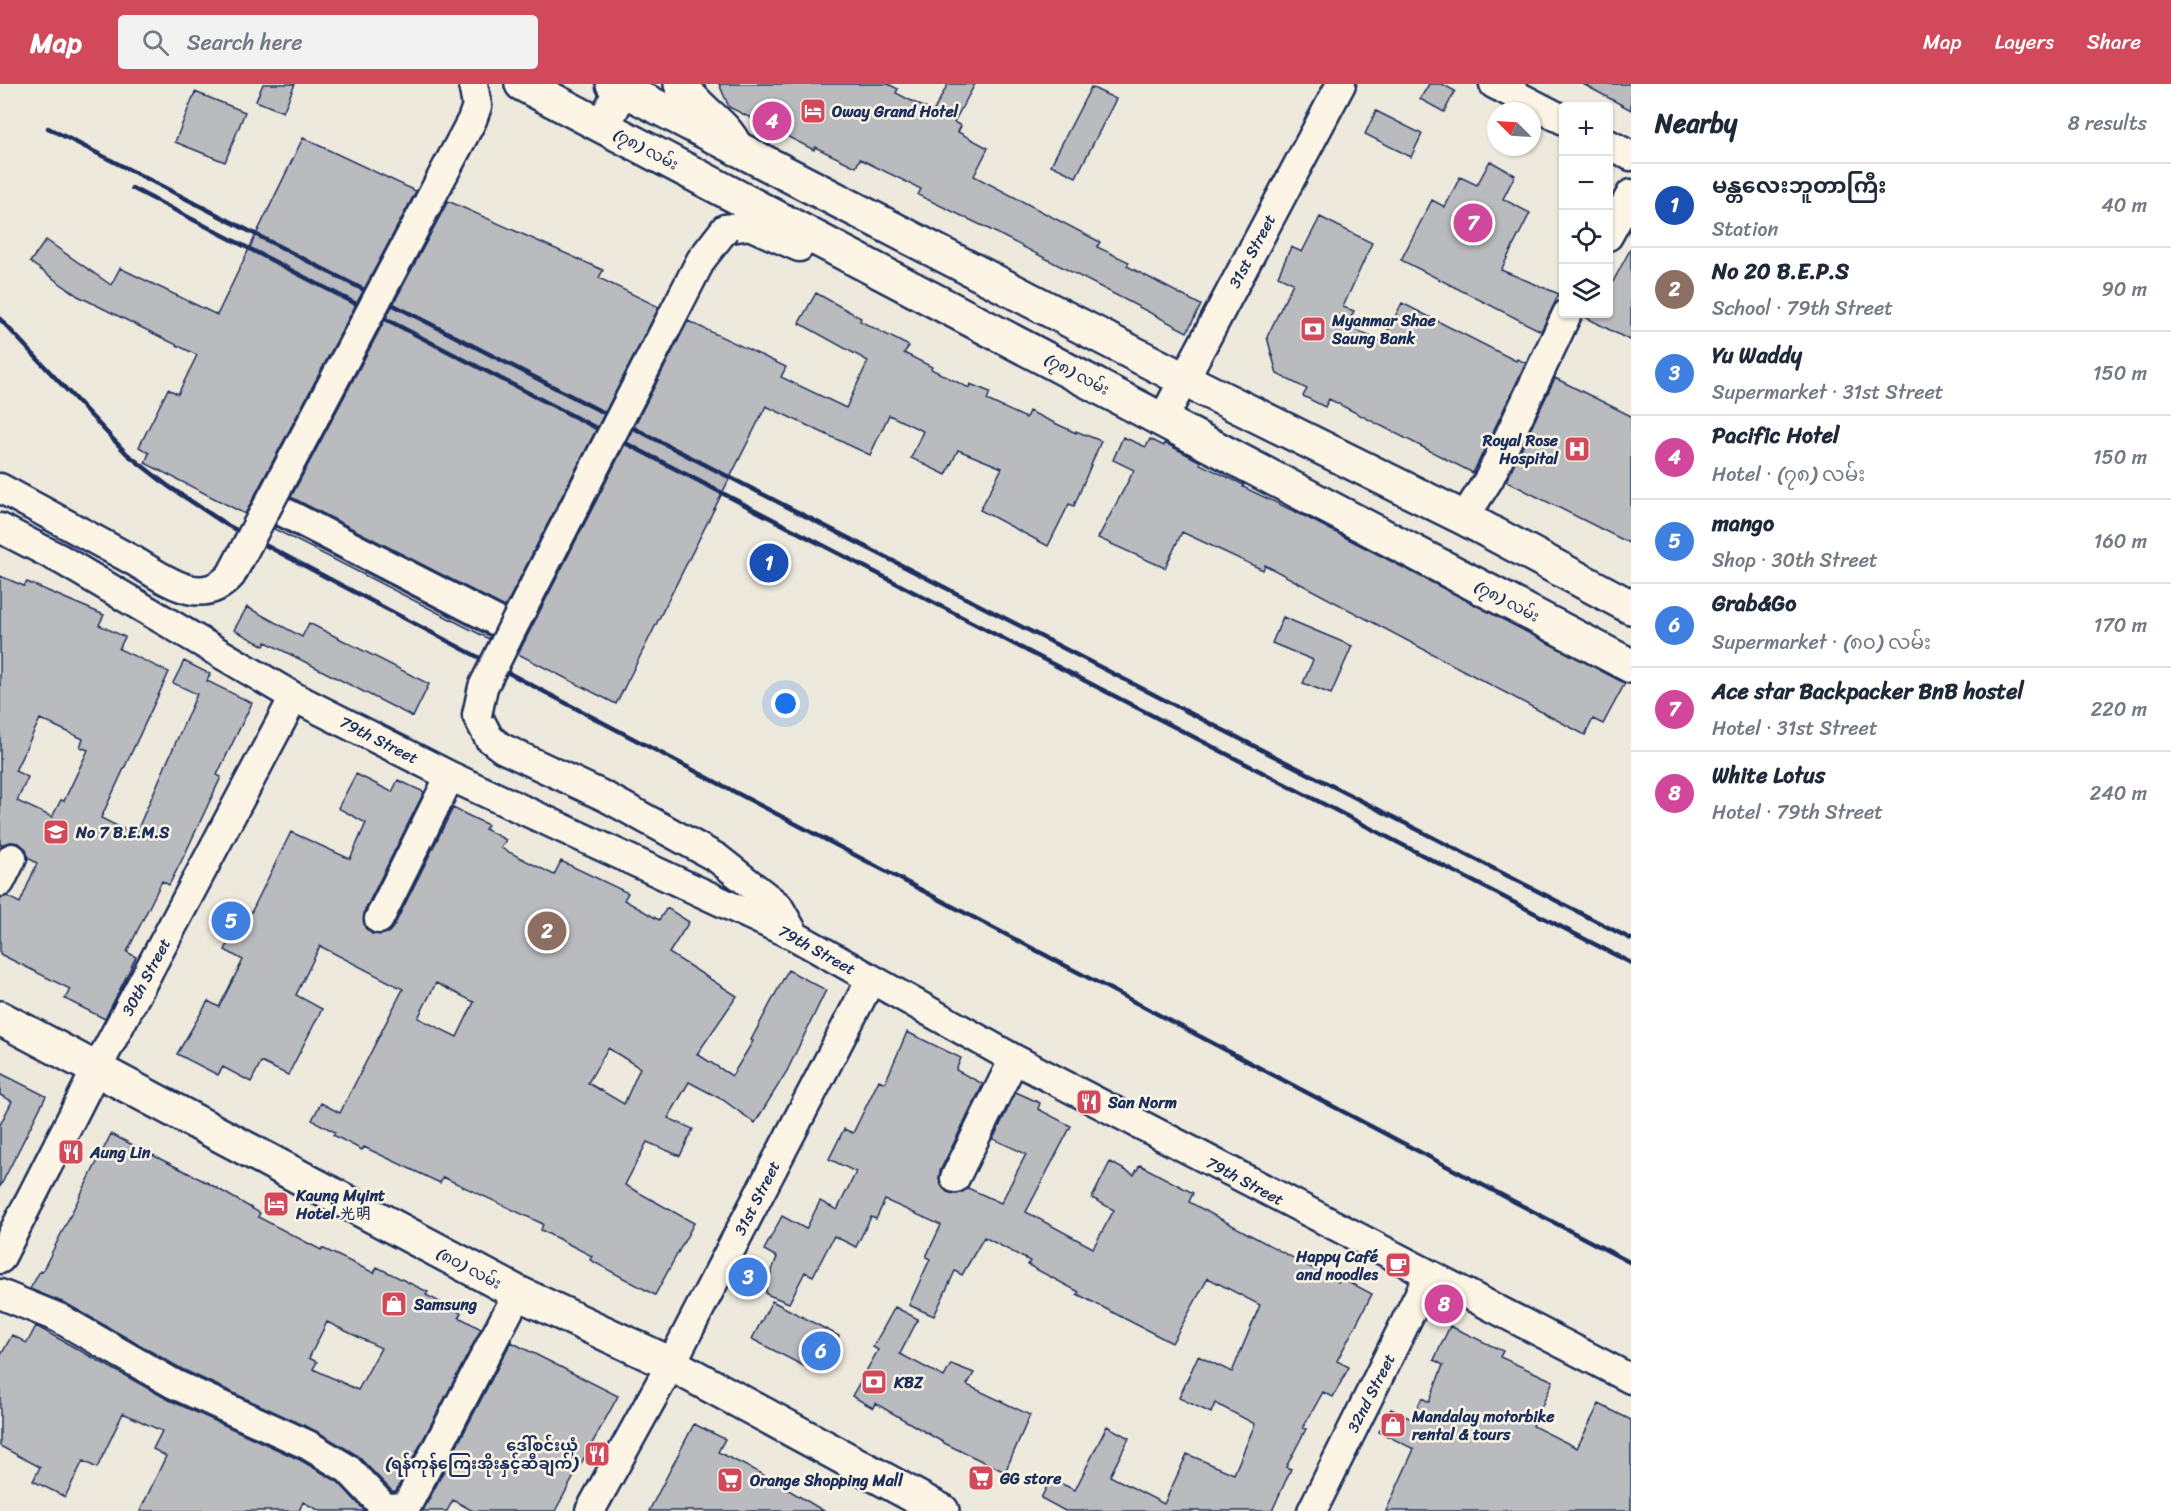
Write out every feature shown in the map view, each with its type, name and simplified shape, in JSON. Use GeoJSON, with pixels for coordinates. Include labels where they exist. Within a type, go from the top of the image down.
{"type":"FeatureCollection","features":[{"type":"Feature","properties":{"kind":"main road","name":"(၇၈) လမ်း"},"geometry":{"type":"LineString","coordinates":[[522,84],[1631,666]]}},
{"type":"Feature","properties":{"kind":"main road"},"geometry":{"type":"LineString","coordinates":[[681,84],[694,100],[730,133],[736,148]]}},
{"type":"Feature","properties":{"kind":"main road"},"geometry":{"type":"LineString","coordinates":[[603,126],[619,86],[1185,380],[1464,518],[1631,607]]}},
{"type":"Feature","properties":{"kind":"main road","name":"(၈၀) လမ်း"},"geometry":{"type":"LineString","coordinates":[[0,1018],[518,1293],[671,1364],[942,1511]]}},
{"type":"Feature","properties":{"kind":"street"},"geometry":{"type":"LineString","coordinates":[[0,488],[188,590],[199,592],[211,590],[223,584],[231,575],[472,120],[477,106],[473,84]]}},
{"type":"Feature","properties":{"kind":"street","name":"31st Street"},"geometry":{"type":"LineString","coordinates":[[1163,419],[1341,84]]}},
{"type":"Feature","properties":{"kind":"street"},"geometry":{"type":"LineString","coordinates":[[1494,84],[1559,118]]}},
{"type":"Feature","properties":{"kind":"street"},"geometry":{"type":"LineString","coordinates":[[1613,147],[1631,156]]}},
{"type":"Feature","properties":{"kind":"street"},"geometry":{"type":"LineString","coordinates":[[1613,227],[1631,194]]}},
{"type":"Feature","properties":{"kind":"street"},"geometry":{"type":"LineString","coordinates":[[795,936],[778,906],[717,858],[640,816],[502,748],[481,729],[477,715],[477,702],[512,629],[713,242],[725,229],[749,225],[924,305],[947,307]]}},
{"type":"Feature","properties":{"kind":"street"},"geometry":{"type":"LineString","coordinates":[[1464,518],[1489,479],[1565,318]]}},
{"type":"Feature","properties":{"kind":"street"},"geometry":{"type":"LineString","coordinates":[[268,504],[512,629]]}},
{"type":"Feature","properties":{"kind":"street","name":"79th Street"},"geometry":{"type":"LineString","coordinates":[[0,528],[62,560],[294,696],[450,776],[795,936],[1014,1059],[1631,1379]]}},
{"type":"Feature","properties":{"kind":"street","name":"30th Street"},"geometry":{"type":"LineString","coordinates":[[0,1259],[96,1070],[294,696]]}},
{"type":"Feature","properties":{"kind":"street"},"geometry":{"type":"LineString","coordinates":[[379,919],[450,776]]}},
{"type":"Feature","properties":{"kind":"street","name":"31st Street"},"geometry":{"type":"LineString","coordinates":[[590,1511],[671,1364],[871,979]]}},
{"type":"Feature","properties":{"kind":"street"},"geometry":{"type":"LineString","coordinates":[[955,1178],[1014,1059]]}},
{"type":"Feature","properties":{"kind":"street","name":"32nd Street"},"geometry":{"type":"LineString","coordinates":[[1312,1511],[1430,1275]]}},
{"type":"Feature","properties":{"kind":"street"},"geometry":{"type":"LineString","coordinates":[[0,1294],[59,1318],[174,1384],[308,1445],[348,1469],[382,1505],[389,1508],[406,1507],[518,1293]]}},
{"type":"Feature","properties":{"kind":"building"},"geometry":{"type":"Polygon","coordinates":[[[263,84],[295,84],[283,112],[256,101],[263,84]]]}},
{"type":"Feature","properties":{"kind":"building"},"geometry":{"type":"Polygon","coordinates":[[[719,84],[888,84],[898,89],[896,93],[933,112],[948,84],[975,84],[954,122],[961,126],[958,132],[988,148],[974,176],[1100,242],[1097,247],[1129,262],[1127,266],[1201,305],[1187,332],[985,227],[918,195],[921,189],[860,159],[856,167],[815,147],[814,150],[729,107],[719,84]]]}},
{"type":"Feature","properties":{"kind":"building"},"geometry":{"type":"Polygon","coordinates":[[[1429,84],[1442,84],[1455,91],[1444,112],[1420,99],[1429,84]]]}},
{"type":"Feature","properties":{"kind":"building"},"geometry":{"type":"Polygon","coordinates":[[[1583,84],[1631,84],[1631,110],[1583,84]]]}},
{"type":"Feature","properties":{"kind":"building"},"geometry":{"type":"Polygon","coordinates":[[[1091,87],[1116,99],[1076,177],[1051,165],[1091,87]]]}},
{"type":"Feature","properties":{"kind":"building"},"geometry":{"type":"Polygon","coordinates":[[[195,92],[245,112],[225,162],[175,142],[195,92]]]}},
{"type":"Feature","properties":{"kind":"building"},"geometry":{"type":"Polygon","coordinates":[[[1376,111],[1422,134],[1411,157],[1365,134],[1376,111]]]}},
{"type":"Feature","properties":{"kind":"building"},"geometry":{"type":"Polygon","coordinates":[[[303,138],[416,191],[245,514],[145,463],[149,453],[139,447],[168,389],[178,394],[197,355],[78,296],[30,262],[46,240],[111,285],[120,268],[217,315],[303,138]]]}},
{"type":"Feature","properties":{"kind":"building"},"geometry":{"type":"Polygon","coordinates":[[[1490,161],[1515,175],[1503,199],[1530,213],[1501,270],[1559,294],[1541,331],[1401,260],[1432,200],[1445,207],[1460,177],[1477,185],[1490,161]]]}},
{"type":"Feature","properties":{"kind":"building"},"geometry":{"type":"Polygon","coordinates":[[[448,201],[603,270],[599,278],[659,307],[505,607],[291,497],[448,201]]]}},
{"type":"Feature","properties":{"kind":"building"},"geometry":{"type":"Polygon","coordinates":[[[1320,217],[1372,243],[1343,307],[1354,311],[1347,326],[1382,342],[1402,303],[1516,361],[1517,359],[1526,363],[1473,473],[1329,399],[1325,407],[1303,396],[1307,389],[1277,374],[1267,337],[1293,283],[1278,276],[1291,247],[1302,252],[1320,217]]]}},
{"type":"Feature","properties":{"kind":"building"},"geometry":{"type":"Polygon","coordinates":[[[1631,248],[1631,341],[1587,318],[1613,318],[1613,282],[1631,248]]]}},
{"type":"Feature","properties":{"kind":"building"},"geometry":{"type":"Polygon","coordinates":[[[816,293],[861,318],[860,321],[909,346],[904,353],[932,367],[931,369],[969,388],[970,384],[990,392],[987,400],[1026,418],[1029,411],[1076,433],[1076,431],[1101,441],[1074,506],[1069,504],[1048,546],[980,510],[1002,468],[958,450],[946,475],[911,458],[923,431],[889,415],[870,455],[766,406],[616,704],[518,654],[688,321],[786,367],[781,377],[846,408],[868,361],[799,323],[816,293]]]}},
{"type":"Feature","properties":{"kind":"building","name":"Royal Rose Hospital"},"geometry":{"type":"Polygon","coordinates":[[[1555,378],[1631,416],[1631,544],[1506,481],[1555,378]]]}},
{"type":"Feature","properties":{"kind":"building"},"geometry":{"type":"Polygon","coordinates":[[[1123,437],[1146,447],[1150,439],[1164,446],[1165,443],[1201,462],[1200,464],[1244,485],[1243,487],[1304,516],[1625,683],[1603,724],[1593,719],[1585,735],[1265,565],[1263,570],[1182,532],[1165,568],[1098,538],[1134,470],[1113,460],[1123,437]]]}},
{"type":"Feature","properties":{"kind":"building"},"geometry":{"type":"Polygon","coordinates":[[[275,526],[490,636],[489,639],[274,529],[275,526]]]}},
{"type":"Feature","properties":{"kind":"building"},"geometry":{"type":"Polygon","coordinates":[[[0,576],[24,586],[27,582],[104,615],[99,625],[125,637],[119,649],[169,672],[101,818],[135,835],[197,694],[173,683],[184,661],[210,674],[207,681],[252,703],[217,775],[221,777],[185,854],[169,885],[162,881],[127,952],[136,957],[105,1019],[65,999],[70,989],[0,954],[0,898],[7,896],[20,903],[37,863],[28,858],[26,849],[19,843],[10,842],[0,845],[0,576]],[[40,719],[15,771],[28,777],[17,801],[52,817],[61,800],[64,801],[88,750],[80,747],[83,739],[40,719]]]}},
{"type":"Feature","properties":{"kind":"building"},"geometry":{"type":"Polygon","coordinates":[[[247,607],[302,637],[309,623],[429,684],[413,717],[266,642],[264,646],[234,630],[247,607]]]}},
{"type":"Feature","properties":{"kind":"building"},"geometry":{"type":"Polygon","coordinates":[[[1283,617],[1352,646],[1331,694],[1303,683],[1313,660],[1272,643],[1283,617]]]}},
{"type":"Feature","properties":{"kind":"building"},"geometry":{"type":"Polygon","coordinates":[[[356,774],[392,792],[398,780],[424,792],[364,912],[365,928],[372,934],[388,933],[394,926],[453,808],[488,825],[485,829],[506,840],[501,848],[554,875],[561,861],[628,893],[624,900],[659,920],[667,908],[689,922],[669,953],[737,996],[697,1054],[732,1076],[753,1041],[751,1040],[788,970],[826,990],[787,1071],[755,1123],[723,1100],[689,1082],[668,1118],[693,1129],[680,1156],[647,1142],[625,1185],[694,1223],[655,1295],[590,1260],[592,1256],[541,1230],[543,1224],[443,1177],[440,1183],[364,1147],[362,1150],[333,1135],[335,1132],[312,1120],[321,1103],[340,1113],[403,989],[320,946],[296,995],[322,1009],[288,1075],[261,1062],[251,1082],[223,1067],[218,1075],[177,1054],[208,1001],[219,1007],[243,960],[225,950],[234,932],[240,935],[291,832],[350,859],[366,823],[338,808],[356,774]],[[436,983],[418,1018],[457,1037],[474,1002],[436,983]],[[608,1048],[588,1083],[624,1104],[640,1068],[608,1048]]]}},
{"type":"Feature","properties":{"kind":"building"},"geometry":{"type":"Polygon","coordinates":[[[907,1032],[961,1058],[956,1070],[983,1084],[940,1171],[939,1180],[947,1192],[957,1194],[968,1188],[1001,1203],[1026,1154],[993,1139],[1016,1092],[1040,1103],[1038,1109],[1071,1126],[1026,1212],[1093,1248],[1114,1210],[1092,1198],[1110,1162],[1134,1175],[1140,1165],[1193,1193],[1189,1202],[1338,1282],[1340,1277],[1372,1294],[1337,1361],[1349,1367],[1333,1397],[1323,1392],[1303,1428],[1306,1429],[1286,1467],[1291,1469],[1272,1511],[1065,1511],[1041,1498],[1051,1479],[1075,1490],[1107,1426],[1129,1438],[1110,1476],[1164,1504],[1187,1454],[1234,1474],[1255,1424],[1215,1403],[1211,1413],[1179,1398],[1198,1356],[1232,1372],[1260,1305],[1208,1278],[1172,1343],[1077,1294],[1079,1292],[1028,1265],[1030,1261],[984,1237],[962,1275],[955,1271],[934,1316],[909,1305],[930,1259],[926,1257],[941,1225],[885,1200],[876,1219],[871,1217],[856,1247],[834,1236],[813,1276],[805,1272],[789,1303],[766,1294],[766,1286],[777,1257],[764,1250],[782,1216],[806,1229],[820,1201],[837,1210],[856,1172],[829,1159],[844,1129],[853,1133],[879,1080],[885,1083],[907,1032]]]}},
{"type":"Feature","properties":{"kind":"building"},"geometry":{"type":"Polygon","coordinates":[[[0,1073],[46,1096],[0,1187],[0,1125],[12,1101],[0,1095],[0,1073]]]}},
{"type":"Feature","properties":{"kind":"building"},"geometry":{"type":"Polygon","coordinates":[[[111,1134],[208,1183],[260,1213],[258,1217],[321,1250],[322,1248],[374,1273],[377,1267],[428,1292],[426,1295],[461,1313],[459,1317],[481,1329],[396,1491],[392,1491],[357,1455],[316,1431],[182,1369],[67,1304],[30,1289],[40,1271],[42,1272],[111,1134]],[[327,1322],[309,1358],[317,1362],[313,1369],[358,1390],[381,1348],[327,1322]]]}},
{"type":"Feature","properties":{"kind":"building"},"geometry":{"type":"Polygon","coordinates":[[[772,1301],[839,1336],[819,1374],[752,1339],[772,1301]]]}},
{"type":"Feature","properties":{"kind":"building"},"geometry":{"type":"Polygon","coordinates":[[[895,1307],[918,1319],[900,1354],[944,1377],[951,1364],[974,1373],[967,1385],[1030,1415],[1005,1472],[946,1444],[875,1403],[873,1408],[852,1396],[878,1350],[873,1347],[895,1307]]]}},
{"type":"Feature","properties":{"kind":"building"},"geometry":{"type":"Polygon","coordinates":[[[36,1326],[167,1399],[300,1460],[338,1482],[365,1511],[320,1511],[303,1502],[299,1511],[140,1511],[166,1456],[153,1449],[162,1431],[123,1413],[97,1468],[83,1461],[65,1497],[33,1481],[40,1467],[0,1446],[0,1357],[12,1335],[27,1343],[36,1326]]]}},
{"type":"Feature","properties":{"kind":"building"},"geometry":{"type":"Polygon","coordinates":[[[1450,1326],[1503,1351],[1500,1357],[1553,1381],[1533,1426],[1577,1448],[1599,1404],[1631,1420],[1631,1511],[1386,1511],[1414,1449],[1379,1432],[1391,1409],[1411,1419],[1422,1398],[1429,1402],[1443,1365],[1434,1360],[1450,1326]]]}},
{"type":"Feature","properties":{"kind":"building"},"geometry":{"type":"Polygon","coordinates":[[[511,1342],[618,1396],[555,1511],[473,1511],[453,1500],[447,1511],[423,1511],[511,1342]]]}},
{"type":"Feature","properties":{"kind":"building"},"geometry":{"type":"Polygon","coordinates":[[[694,1424],[725,1439],[718,1452],[760,1473],[824,1511],[649,1511],[694,1424]]]}},
{"type":"Feature","properties":{"kind":"railway"},"geometry":{"type":"LineString","coordinates":[[48,128],[1631,939]]}},
{"type":"Feature","properties":{"kind":"railway"},"geometry":{"type":"LineString","coordinates":[[132,188],[1631,963]]}},
{"type":"Feature","properties":{"kind":"railway"},"geometry":{"type":"LineString","coordinates":[[0,319],[127,454],[168,486],[227,525],[1631,1263]]}},
{"type":"Feature","properties":{"kind":"place","name":"Oway Grand Hotel"},"geometry":{"type":"Point","coordinates":[813,111]}},
{"type":"Feature","properties":{"kind":"place","name":"Pacific Hotel"},"geometry":{"type":"Point","coordinates":[772,121]}},
{"type":"Feature","properties":{"kind":"place","name":"Ace star Backpacker BnB hostel"},"geometry":{"type":"Point","coordinates":[1473,223]}},
{"type":"Feature","properties":{"kind":"place","name":"Myanmar Shae Saung Bank"},"geometry":{"type":"Point","coordinates":[1313,329]}},
{"type":"Feature","properties":{"kind":"place","name":"Royal Rose Hospital"},"geometry":{"type":"Point","coordinates":[1577,449]}},
{"type":"Feature","properties":{"kind":"place","name":"မန္တလေးဘူတာကြီး"},"geometry":{"type":"Point","coordinates":[769,563]}},
{"type":"Feature","properties":{"kind":"place","name":"No 7 B.E.M.S"},"geometry":{"type":"Point","coordinates":[56,832]}},
{"type":"Feature","properties":{"kind":"place","name":"mango"},"geometry":{"type":"Point","coordinates":[231,921]}},
{"type":"Feature","properties":{"kind":"place","name":"No 20 B.E.P.S"},"geometry":{"type":"Point","coordinates":[547,931]}},
{"type":"Feature","properties":{"kind":"place","name":"San Norm"},"geometry":{"type":"Point","coordinates":[1089,1102]}},
{"type":"Feature","properties":{"kind":"place","name":"Aung Lin"},"geometry":{"type":"Point","coordinates":[71,1152]}},
{"type":"Feature","properties":{"kind":"place","name":"Kaung Myint Hotel 光明"},"geometry":{"type":"Point","coordinates":[276,1204]}},
{"type":"Feature","properties":{"kind":"place","name":"Happy Café and noodles"},"geometry":{"type":"Point","coordinates":[1398,1265]}},
{"type":"Feature","properties":{"kind":"place","name":"Yu Waddy"},"geometry":{"type":"Point","coordinates":[748,1277]}},
{"type":"Feature","properties":{"kind":"place","name":"Samsung"},"geometry":{"type":"Point","coordinates":[394,1304]}},
{"type":"Feature","properties":{"kind":"place","name":"White Lotus"},"geometry":{"type":"Point","coordinates":[1444,1304]}},
{"type":"Feature","properties":{"kind":"place","name":"Grab&Go"},"geometry":{"type":"Point","coordinates":[821,1351]}},
{"type":"Feature","properties":{"kind":"place","name":"KBZ"},"geometry":{"type":"Point","coordinates":[874,1382]}},
{"type":"Feature","properties":{"kind":"place","name":"Mandalay motorbike rental & tours"},"geometry":{"type":"Point","coordinates":[1393,1425]}},
{"type":"Feature","properties":{"kind":"place","name":"ဒေါ်စင်းယုံ (ရန်ကုန်ကြေးအိုးနှင့်ဆီချက်)"},"geometry":{"type":"Point","coordinates":[597,1454]}},
{"type":"Feature","properties":{"kind":"place","name":"GG store"},"geometry":{"type":"Point","coordinates":[981,1478]}},
{"type":"Feature","properties":{"kind":"place","name":"Orange Shopping Mall"},"geometry":{"type":"Point","coordinates":[730,1480]}}]}
